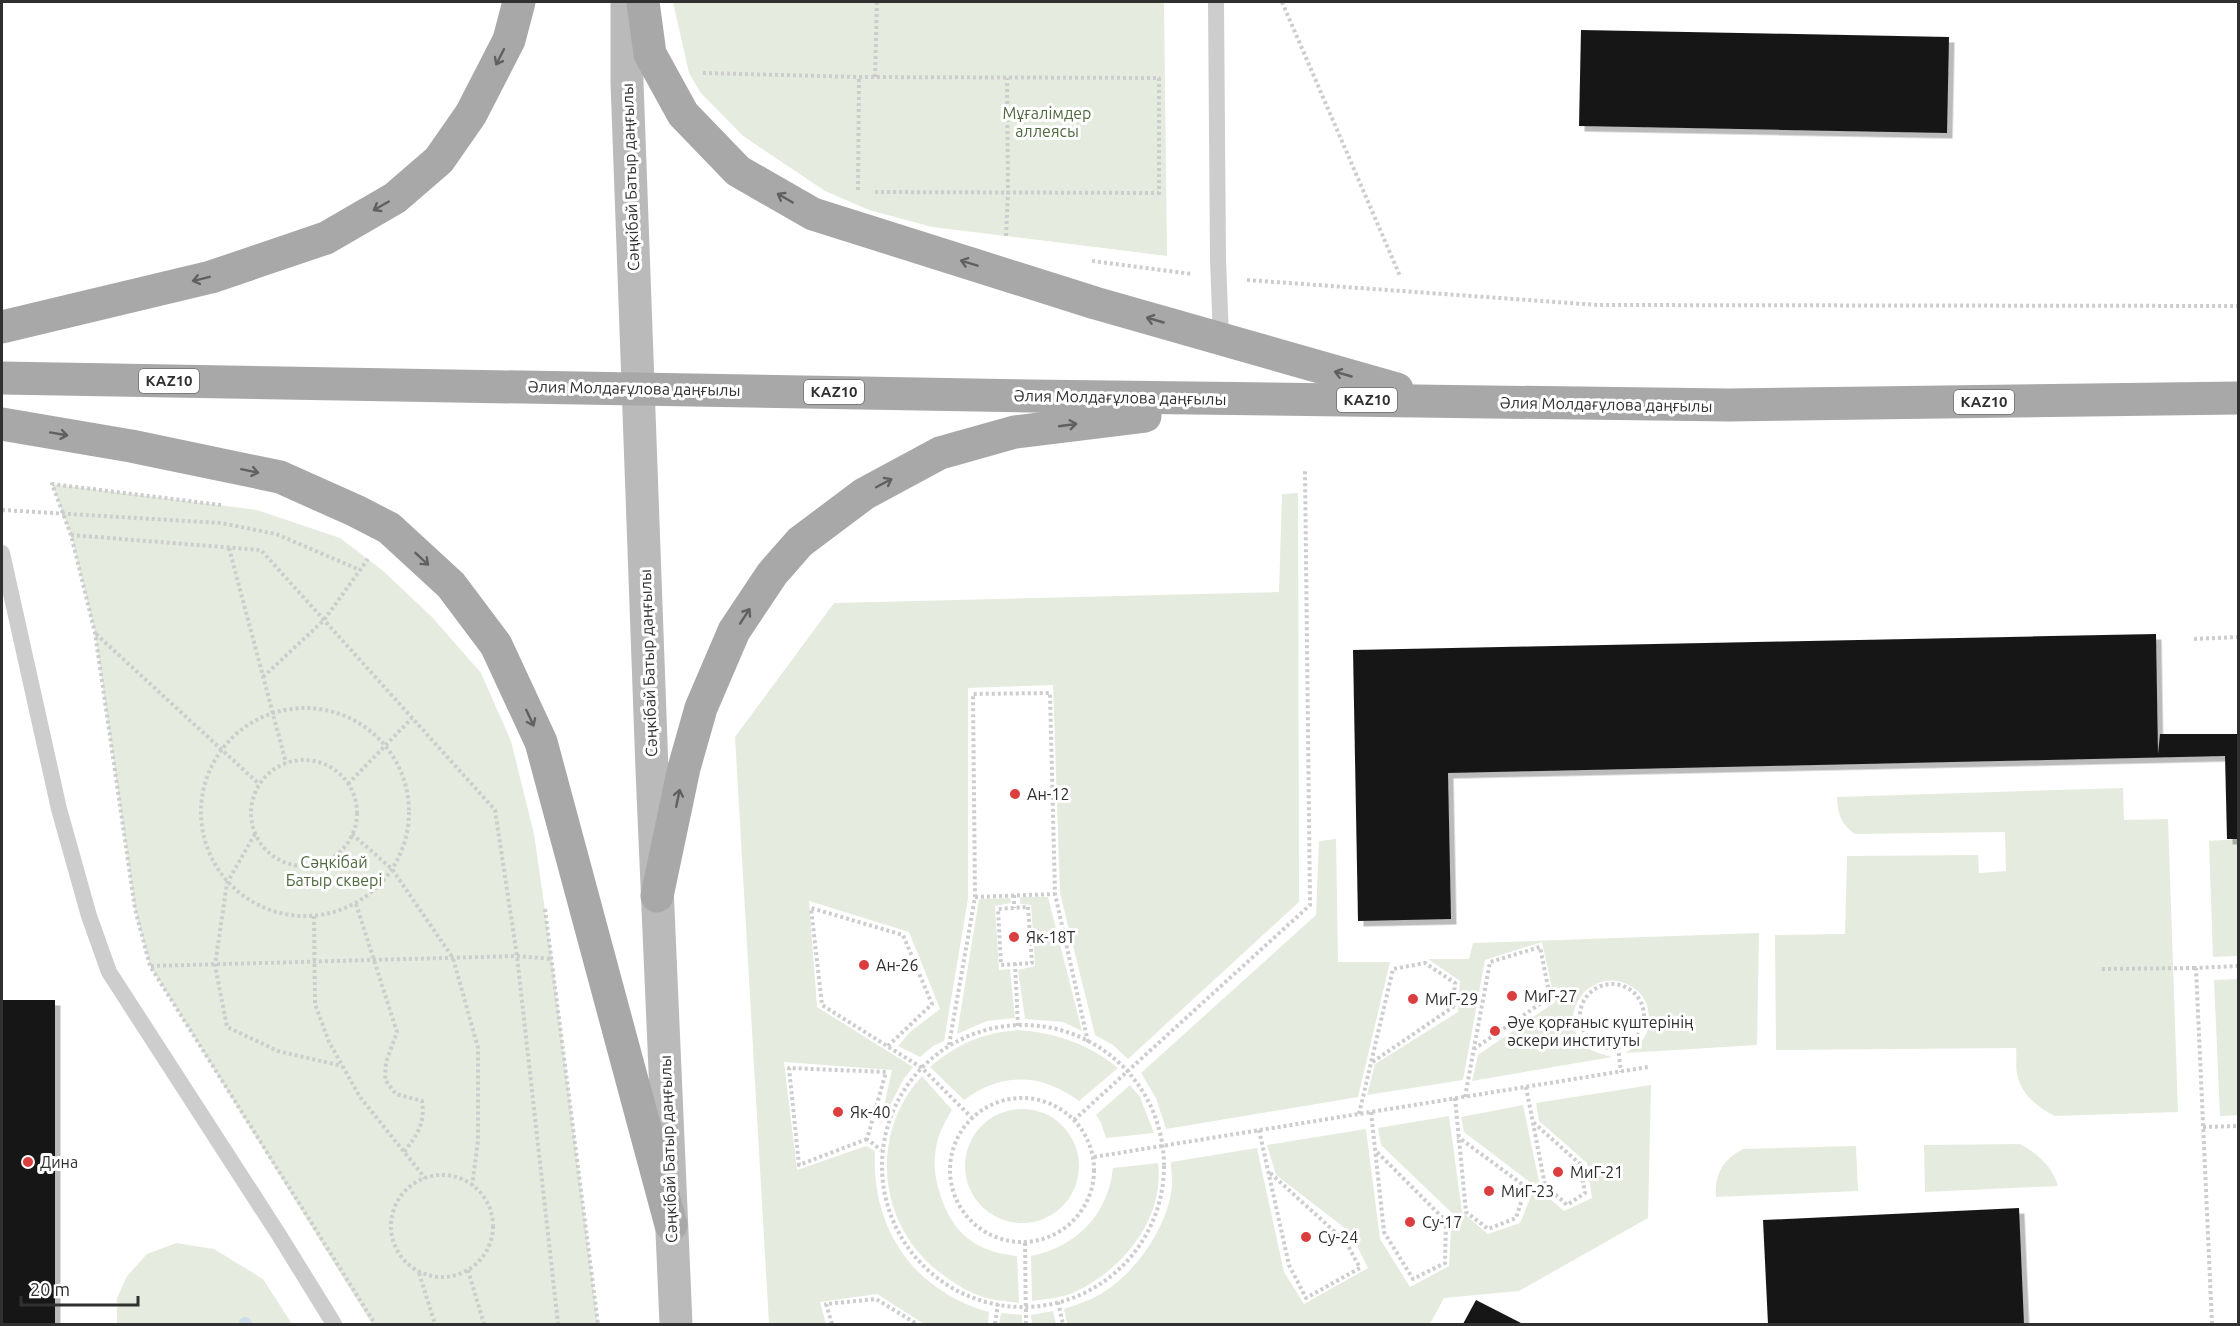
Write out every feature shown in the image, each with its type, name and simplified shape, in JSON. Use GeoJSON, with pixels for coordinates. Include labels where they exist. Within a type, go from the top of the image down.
{"type":"FeatureCollection","features":[{"type":"Feature","properties":{"kind":"main road"},"geometry":{"type":"LineString","coordinates":[[2,327],[211,277],[326,238],[395,198],[438,160],[471,114],[509,40],[519,2]]}},
{"type":"Feature","properties":{"kind":"main road","name":"Сәңкібай Батыр даңғылы"},"geometry":{"type":"LineString","coordinates":[[627,2],[627,82],[638,388],[676,1324]]}},
{"type":"Feature","properties":{"kind":"main road"},"geometry":{"type":"LineString","coordinates":[[643,2],[651,54],[683,114],[738,171],[813,214],[1095,303],[1439,401]]}},
{"type":"Feature","properties":{"kind":"main road","name":"Әлия Молдағұлова даңғылы"},"geometry":{"type":"LineString","coordinates":[[2,378],[379,386],[1729,405],[2238,398]]}},
{"type":"Feature","properties":{"kind":"main road"},"geometry":{"type":"LineString","coordinates":[[657,896],[684,768],[701,708],[734,631],[772,574],[800,542],[864,494],[940,453],[1016,432],[1113,419],[1296,400]]}},
{"type":"Feature","properties":{"kind":"main road"},"geometry":{"type":"LineString","coordinates":[[2,424],[131,446],[280,477],[389,528],[451,585],[496,645],[541,742],[671,1225]]}},
{"type":"Feature","properties":{"kind":"lane"},"geometry":{"type":"LineString","coordinates":[[1216,2],[1218,278],[1221,338]]}},
{"type":"Feature","properties":{"kind":"lane"},"geometry":{"type":"LineString","coordinates":[[2,553],[59,809],[89,916],[109,972],[334,1324]]}},
{"type":"Feature","properties":{"kind":"path"},"geometry":{"type":"LineString","coordinates":[[875,77],[877,2]]}},
{"type":"Feature","properties":{"kind":"path"},"geometry":{"type":"LineString","coordinates":[[1282,2],[1400,276]]}},
{"type":"Feature","properties":{"kind":"path"},"geometry":{"type":"LineString","coordinates":[[701,73],[858,77],[1159,78],[1159,193],[870,192]]}},
{"type":"Feature","properties":{"kind":"path"},"geometry":{"type":"LineString","coordinates":[[858,77],[858,192]]}},
{"type":"Feature","properties":{"kind":"path"},"geometry":{"type":"LineString","coordinates":[[1006,237],[1007,78]]}},
{"type":"Feature","properties":{"kind":"path"},"geometry":{"type":"LineString","coordinates":[[1084,260],[1218,278],[1598,305],[2238,306]]}},
{"type":"Feature","properties":{"kind":"path"},"geometry":{"type":"LineString","coordinates":[[1074,1120],[1310,905],[1305,471]]}},
{"type":"Feature","properties":{"kind":"path"},"geometry":{"type":"LineString","coordinates":[[223,505],[52,484],[70,535],[95,633],[135,909],[150,966],[375,1324]]}},
{"type":"Feature","properties":{"kind":"path"},"geometry":{"type":"LineString","coordinates":[[2,510],[221,523],[276,534],[360,570]]}},
{"type":"Feature","properties":{"kind":"path"},"geometry":{"type":"LineString","coordinates":[[70,535],[261,550],[495,810],[517,956],[558,1324]]}},
{"type":"Feature","properties":{"kind":"path"},"geometry":{"type":"LineString","coordinates":[[229,548],[286,763]]}},
{"type":"Feature","properties":{"kind":"path"},"geometry":{"type":"LineString","coordinates":[[359,552],[375,565]]}},
{"type":"Feature","properties":{"kind":"path"},"geometry":{"type":"LineString","coordinates":[[263,677],[324,620],[368,559]]}},
{"type":"Feature","properties":{"kind":"path"},"geometry":{"type":"LineString","coordinates":[[95,633],[259,784]]}},
{"type":"Feature","properties":{"kind":"path"},"geometry":{"type":"LineString","coordinates":[[2194,639],[2238,637]]}},
{"type":"Feature","properties":{"kind":"path"},"geometry":{"type":"LineString","coordinates":[[948,1046],[975,897],[973,694],[1050,693],[1055,894],[1088,1042]]}},
{"type":"Feature","properties":{"kind":"path"},"geometry":{"type":"LineString","coordinates":[[307,707],[341,713],[371,730],[394,756],[407,787],[410,821],[402,855],[393,869],[383,883],[356,904],[323,916],[288,916],[255,905],[227,883],[208,854],[200,819],[204,785],[222,749],[243,728],[273,712],[307,707]]}},
{"type":"Feature","properties":{"kind":"path"},"geometry":{"type":"LineString","coordinates":[[348,784],[412,718]]}},
{"type":"Feature","properties":{"kind":"path"},"geometry":{"type":"LineString","coordinates":[[303,760],[321,762],[336,771],[348,784],[355,800],[357,818],[352,834],[343,849],[329,860],[313,865],[295,866],[278,860],[265,849],[255,834],[251,817],[252,800],[259,784],[271,771],[286,763],[303,760]]}},
{"type":"Feature","properties":{"kind":"path"},"geometry":{"type":"LineString","coordinates":[[255,834],[227,883],[215,965],[227,1027],[278,1052],[342,1066]]}},
{"type":"Feature","properties":{"kind":"path"},"geometry":{"type":"LineString","coordinates":[[352,834],[393,869],[453,958],[478,1048],[478,1141],[472,1186]]}},
{"type":"Feature","properties":{"kind":"path"},"geometry":{"type":"LineString","coordinates":[[975,897],[1055,894]]}},
{"type":"Feature","properties":{"kind":"path"},"geometry":{"type":"LineString","coordinates":[[1014,895],[1014,908]]}},
{"type":"Feature","properties":{"kind":"path"},"geometry":{"type":"LineString","coordinates":[[544,903],[598,1324]]}},
{"type":"Feature","properties":{"kind":"path"},"geometry":{"type":"LineString","coordinates":[[356,904],[397,1032],[386,1062],[385,1080],[396,1094],[422,1101],[424,1118],[404,1152]]}},
{"type":"Feature","properties":{"kind":"path"},"geometry":{"type":"LineString","coordinates":[[1028,907],[1032,963],[1015,963],[1001,964],[998,909],[1028,907]]}},
{"type":"Feature","properties":{"kind":"path"},"geometry":{"type":"LineString","coordinates":[[888,1046],[932,1004],[903,935],[811,908],[822,1005],[922,1068],[972,1118]]}},
{"type":"Feature","properties":{"kind":"path"},"geometry":{"type":"LineString","coordinates":[[314,916],[315,1004],[329,1042],[360,1097],[425,1178]]}},
{"type":"Feature","properties":{"kind":"path"},"geometry":{"type":"LineString","coordinates":[[1465,1097],[1490,962],[1540,947],[1550,997],[1474,1049]]}},
{"type":"Feature","properties":{"kind":"path"},"geometry":{"type":"LineString","coordinates":[[150,966],[517,956],[552,959]]}},
{"type":"Feature","properties":{"kind":"path"},"geometry":{"type":"LineString","coordinates":[[1015,963],[1018,1026]]}},
{"type":"Feature","properties":{"kind":"path"},"geometry":{"type":"LineString","coordinates":[[1359,1114],[1393,969],[1425,963],[1455,983],[1453,1007],[1371,1063]]}},
{"type":"Feature","properties":{"kind":"path"},"geometry":{"type":"LineString","coordinates":[[2102,969],[2238,966]]}},
{"type":"Feature","properties":{"kind":"path"},"geometry":{"type":"LineString","coordinates":[[2196,968],[2212,1324]]}},
{"type":"Feature","properties":{"kind":"path"},"geometry":{"type":"LineString","coordinates":[[1608,985],[1618,985],[1628,989],[1642,1004],[1644,1015],[1639,1034],[1631,1042],[1618,1047],[1601,1047],[1585,1034],[1581,1024],[1580,1013],[1589,994],[1597,988],[1608,985]]}},
{"type":"Feature","properties":{"kind":"path"},"geometry":{"type":"LineString","coordinates":[[1030,1024],[1077,1035],[1118,1061],[1127,1072],[1148,1098],[1164,1145],[1163,1192],[1146,1238],[1115,1275],[1073,1299],[1026,1308],[981,1302],[940,1282],[908,1250],[887,1209],[880,1165],[881,1150],[888,1120],[909,1080],[941,1049],[982,1030],[1030,1024]]}},
{"type":"Feature","properties":{"kind":"path"},"geometry":{"type":"LineString","coordinates":[[1618,1047],[1622,1072]]}},
{"type":"Feature","properties":{"kind":"path"},"geometry":{"type":"LineString","coordinates":[[1094,1157],[1648,1067]]}},
{"type":"Feature","properties":{"kind":"path"},"geometry":{"type":"LineString","coordinates":[[789,1068],[886,1072],[867,1139],[799,1165],[789,1068]]}},
{"type":"Feature","properties":{"kind":"path"},"geometry":{"type":"LineString","coordinates":[[1526,1087],[1545,1185],[1567,1205],[1585,1193],[1580,1164],[1533,1122]]}},
{"type":"Feature","properties":{"kind":"path"},"geometry":{"type":"LineString","coordinates":[[1017,1097],[1042,1100],[1065,1111],[1074,1120],[1083,1129],[1093,1151],[1095,1177],[1089,1201],[1074,1222],[1053,1236],[1025,1243],[1004,1241],[983,1231],[966,1217],[954,1197],[949,1174],[951,1152],[960,1131],[972,1118],[995,1102],[1017,1097]]}},
{"type":"Feature","properties":{"kind":"path"},"geometry":{"type":"LineString","coordinates":[[1455,1098],[1458,1137],[1466,1212],[1488,1229],[1516,1218],[1526,1187],[1458,1137]]}},
{"type":"Feature","properties":{"kind":"path"},"geometry":{"type":"LineString","coordinates":[[1371,1112],[1375,1150],[1384,1232],[1413,1279],[1444,1263],[1446,1221],[1375,1150]]}},
{"type":"Feature","properties":{"kind":"path"},"geometry":{"type":"LineString","coordinates":[[2203,1127],[2238,1126]]}},
{"type":"Feature","properties":{"kind":"path"},"geometry":{"type":"LineString","coordinates":[[1259,1130],[1268,1172],[1289,1265],[1306,1298],[1360,1268],[1346,1242],[1268,1172]]}},
{"type":"Feature","properties":{"kind":"path"},"geometry":{"type":"LineString","coordinates":[[867,1139],[881,1150]]}},
{"type":"Feature","properties":{"kind":"path"},"geometry":{"type":"LineString","coordinates":[[441,1175],[457,1178],[472,1186],[483,1197],[490,1212],[493,1228],[489,1245],[481,1259],[468,1270],[452,1276],[435,1277],[419,1272],[405,1261],[395,1247],[391,1231],[392,1214],[399,1198],[410,1186],[425,1178],[441,1175]]}},
{"type":"Feature","properties":{"kind":"path"},"geometry":{"type":"LineString","coordinates":[[1025,1243],[1026,1324]]}},
{"type":"Feature","properties":{"kind":"path"},"geometry":{"type":"LineString","coordinates":[[468,1270],[484,1324]]}},
{"type":"Feature","properties":{"kind":"path"},"geometry":{"type":"LineString","coordinates":[[419,1272],[435,1324]]}},
{"type":"Feature","properties":{"kind":"path"},"geometry":{"type":"LineString","coordinates":[[832,1324],[826,1304],[876,1299],[917,1324]]}},
{"type":"Feature","properties":{"kind":"path"},"geometry":{"type":"LineString","coordinates":[[1058,1302],[1063,1324]]}},
{"type":"Feature","properties":{"kind":"path"},"geometry":{"type":"LineString","coordinates":[[995,1324],[998,1304]]}},
{"type":"Feature","properties":{"kind":"green space","name":"Мұғалімдер аллеясы"},"geometry":{"type":"Polygon","coordinates":[[[673,2],[1164,2],[1167,256],[932,227],[869,210],[825,191],[743,136],[700,92],[689,73],[673,2]]]}},
{"type":"Feature","properties":{"kind":"green space","name":"Сәңкібай Батыр сквері"},"geometry":{"type":"Polygon","coordinates":[[[52,484],[257,510],[340,538],[382,570],[432,617],[481,673],[511,741],[534,834],[598,1324],[372,1324],[150,966],[135,909],[95,633],[71,535],[52,484]]]}},
{"type":"Feature","properties":{"kind":"green space"},"geometry":{"type":"Polygon","coordinates":[[[1298,493],[1299,902],[1128,1059],[1113,1045],[1095,1035],[1060,893],[1053,685],[968,688],[968,899],[944,1041],[933,1046],[920,1057],[898,1046],[910,1032],[940,1009],[909,932],[809,901],[817,1007],[913,1067],[903,1080],[880,1125],[892,1070],[784,1062],[797,1170],[866,1146],[875,1151],[876,1179],[881,1206],[890,1231],[902,1253],[939,1289],[962,1302],[989,1312],[988,1324],[924,1324],[877,1294],[820,1302],[826,1324],[769,1324],[735,737],[834,603],[1279,592],[1282,494],[1298,493]]]}},
{"type":"Feature","properties":{"kind":"green space"},"geometry":{"type":"Polygon","coordinates":[[[2123,788],[2124,820],[2168,819],[2178,1112],[2055,1116],[2028,1096],[2020,1084],[2016,1067],[2016,1048],[1776,1050],[1775,935],[1845,934],[1847,856],[1978,855],[1979,873],[2006,871],[2005,832],[1855,834],[1841,818],[1837,797],[2123,788]]]}},
{"type":"Feature","properties":{"kind":"green space"},"geometry":{"type":"Polygon","coordinates":[[[1336,839],[1338,962],[1390,962],[1358,1097],[1166,1129],[1156,1098],[1141,1073],[1316,915],[1319,841],[1336,839]]]}},
{"type":"Feature","properties":{"kind":"green space"},"geometry":{"type":"Polygon","coordinates":[[[2238,839],[2238,956],[2213,957],[2209,841],[2238,839]]]}},
{"type":"Feature","properties":{"kind":"green space"},"geometry":{"type":"Polygon","coordinates":[[[1020,897],[1048,897],[1082,1031],[1063,1022],[1025,1019],[1018,970],[1035,966],[1031,905],[1020,904],[1020,897]]]}},
{"type":"Feature","properties":{"kind":"green space"},"geometry":{"type":"Polygon","coordinates":[[[1010,898],[1011,903],[995,906],[999,970],[1010,969],[1015,1018],[987,1021],[957,1034],[979,899],[1010,898]]]}},
{"type":"Feature","properties":{"kind":"green space"},"geometry":{"type":"Polygon","coordinates":[[[1759,933],[1757,1045],[1625,1053],[1635,1047],[1646,1035],[1649,1024],[1648,1009],[1645,1000],[1632,987],[1618,981],[1605,981],[1593,986],[1583,994],[1576,1005],[1573,1018],[1575,1031],[1586,1047],[1612,1057],[1472,1081],[1478,1055],[1555,1002],[1542,942],[1485,960],[1463,1080],[1367,1095],[1375,1064],[1458,1012],[1460,981],[1428,959],[1469,959],[1473,943],[1759,933]]]}},
{"type":"Feature","properties":{"kind":"green space"},"geometry":{"type":"Polygon","coordinates":[[[2238,979],[2238,1115],[2220,1116],[2214,980],[2238,979]]]}},
{"type":"Feature","properties":{"kind":"green space"},"geometry":{"type":"Polygon","coordinates":[[[1019,1030],[1072,1041],[1096,1052],[1118,1068],[1079,1101],[1050,1085],[1022,1080],[993,1084],[964,1100],[930,1067],[972,1041],[994,1034],[1019,1030]]]}},
{"type":"Feature","properties":{"kind":"green space"},"geometry":{"type":"Polygon","coordinates":[[[922,1076],[952,1110],[938,1138],[935,1160],[937,1182],[945,1208],[959,1230],[978,1245],[1002,1254],[1017,1256],[1019,1303],[978,1295],[946,1277],[923,1258],[906,1235],[894,1209],[888,1182],[887,1154],[893,1126],[904,1100],[922,1076]]]}},
{"type":"Feature","properties":{"kind":"green space"},"geometry":{"type":"Polygon","coordinates":[[[1130,1085],[1140,1097],[1154,1133],[1106,1138],[1096,1115],[1130,1085]]]}},
{"type":"Feature","properties":{"kind":"green space"},"geometry":{"type":"Polygon","coordinates":[[[1651,1085],[1648,1218],[1519,1291],[1444,1298],[1430,1324],[1067,1324],[1064,1309],[1106,1291],[1133,1267],[1145,1252],[1164,1219],[1169,1202],[1172,1185],[1171,1162],[1257,1148],[1284,1272],[1304,1304],[1368,1268],[1350,1232],[1276,1175],[1267,1145],[1366,1129],[1380,1239],[1410,1287],[1449,1266],[1452,1213],[1381,1145],[1378,1128],[1449,1116],[1462,1212],[1488,1234],[1520,1223],[1535,1186],[1464,1132],[1461,1117],[1523,1105],[1541,1191],[1564,1211],[1592,1198],[1587,1163],[1539,1121],[1536,1103],[1651,1085]]]}},
{"type":"Feature","properties":{"kind":"green space"},"geometry":{"type":"Polygon","coordinates":[[[1022,1109],[1044,1114],[1062,1126],[1074,1144],[1079,1166],[1074,1188],[1062,1206],[1044,1218],[1022,1223],[1000,1218],[982,1206],[970,1188],[965,1166],[970,1144],[982,1126],[1000,1114],[1022,1109]]]}},
{"type":"Feature","properties":{"kind":"green space"},"geometry":{"type":"Polygon","coordinates":[[[2020,1144],[2044,1161],[2058,1186],[1925,1192],[1924,1145],[2020,1144]]]}},
{"type":"Feature","properties":{"kind":"green space"},"geometry":{"type":"Polygon","coordinates":[[[1856,1146],[1858,1191],[1716,1197],[1721,1168],[1743,1149],[1856,1146]]]}},
{"type":"Feature","properties":{"kind":"green space"},"geometry":{"type":"Polygon","coordinates":[[[1158,1163],[1155,1204],[1147,1223],[1123,1257],[1108,1271],[1073,1293],[1032,1301],[1031,1256],[1062,1245],[1087,1226],[1097,1214],[1104,1200],[1113,1168],[1158,1163]]]}},
{"type":"Feature","properties":{"kind":"green space"},"geometry":{"type":"Polygon","coordinates":[[[176,1243],[214,1249],[263,1279],[292,1324],[117,1324],[117,1298],[127,1276],[147,1254],[176,1243]]]}},
{"type":"Feature","properties":{"kind":"green space"},"geometry":{"type":"Polygon","coordinates":[[[1053,1311],[1056,1324],[1032,1324],[1031,1315],[1053,1311]]]}},
{"type":"Feature","properties":{"kind":"green space"},"geometry":{"type":"Polygon","coordinates":[[[1001,1313],[1022,1315],[1022,1324],[999,1324],[1001,1313]]]}},
{"type":"Feature","properties":{"kind":"building"},"geometry":{"type":"Polygon","coordinates":[[[1581,30],[1949,37],[1947,133],[1579,126],[1581,30]]]}},
{"type":"Feature","properties":{"kind":"building"},"geometry":{"type":"Polygon","coordinates":[[[2156,634],[2158,754],[2160,734],[2238,734],[2238,839],[2227,839],[2225,756],[1448,773],[1451,919],[1358,921],[1353,650],[2156,634]]]}},
{"type":"Feature","properties":{"kind":"building","name":"Дина"},"geometry":{"type":"Polygon","coordinates":[[[2,1000],[55,1000],[55,1324],[2,1324],[2,1000]]]}},
{"type":"Feature","properties":{"kind":"building"},"geometry":{"type":"Polygon","coordinates":[[[2019,1208],[2024,1324],[1768,1324],[1763,1220],[2019,1208]]]}},
{"type":"Feature","properties":{"kind":"building"},"geometry":{"type":"Polygon","coordinates":[[[1476,1300],[1523,1324],[1463,1324],[1476,1300]]]}},
{"type":"Feature","properties":{"kind":"place","name":"Ан-12"},"geometry":{"type":"Point","coordinates":[1015,794]}},
{"type":"Feature","properties":{"kind":"place","name":"Як-18Т"},"geometry":{"type":"Point","coordinates":[1014,937]}},
{"type":"Feature","properties":{"kind":"place","name":"Ан-26"},"geometry":{"type":"Point","coordinates":[864,965]}},
{"type":"Feature","properties":{"kind":"place","name":"МиГ-27"},"geometry":{"type":"Point","coordinates":[1512,996]}},
{"type":"Feature","properties":{"kind":"place","name":"МиГ-29"},"geometry":{"type":"Point","coordinates":[1413,999]}},
{"type":"Feature","properties":{"kind":"place","name":"Әуе қорғаныс күштерінің әскери институты"},"geometry":{"type":"Point","coordinates":[1495,1031]}},
{"type":"Feature","properties":{"kind":"place","name":"Як-40"},"geometry":{"type":"Point","coordinates":[838,1112]}},
{"type":"Feature","properties":{"kind":"place","name":"Дина"},"geometry":{"type":"Point","coordinates":[28,1162]}},
{"type":"Feature","properties":{"kind":"place","name":"МиГ-21"},"geometry":{"type":"Point","coordinates":[1558,1172]}},
{"type":"Feature","properties":{"kind":"place","name":"МиГ-23"},"geometry":{"type":"Point","coordinates":[1489,1191]}},
{"type":"Feature","properties":{"kind":"place","name":"Су-17"},"geometry":{"type":"Point","coordinates":[1410,1222]}},
{"type":"Feature","properties":{"kind":"place","name":"Су-24"},"geometry":{"type":"Point","coordinates":[1306,1237]}}]}
